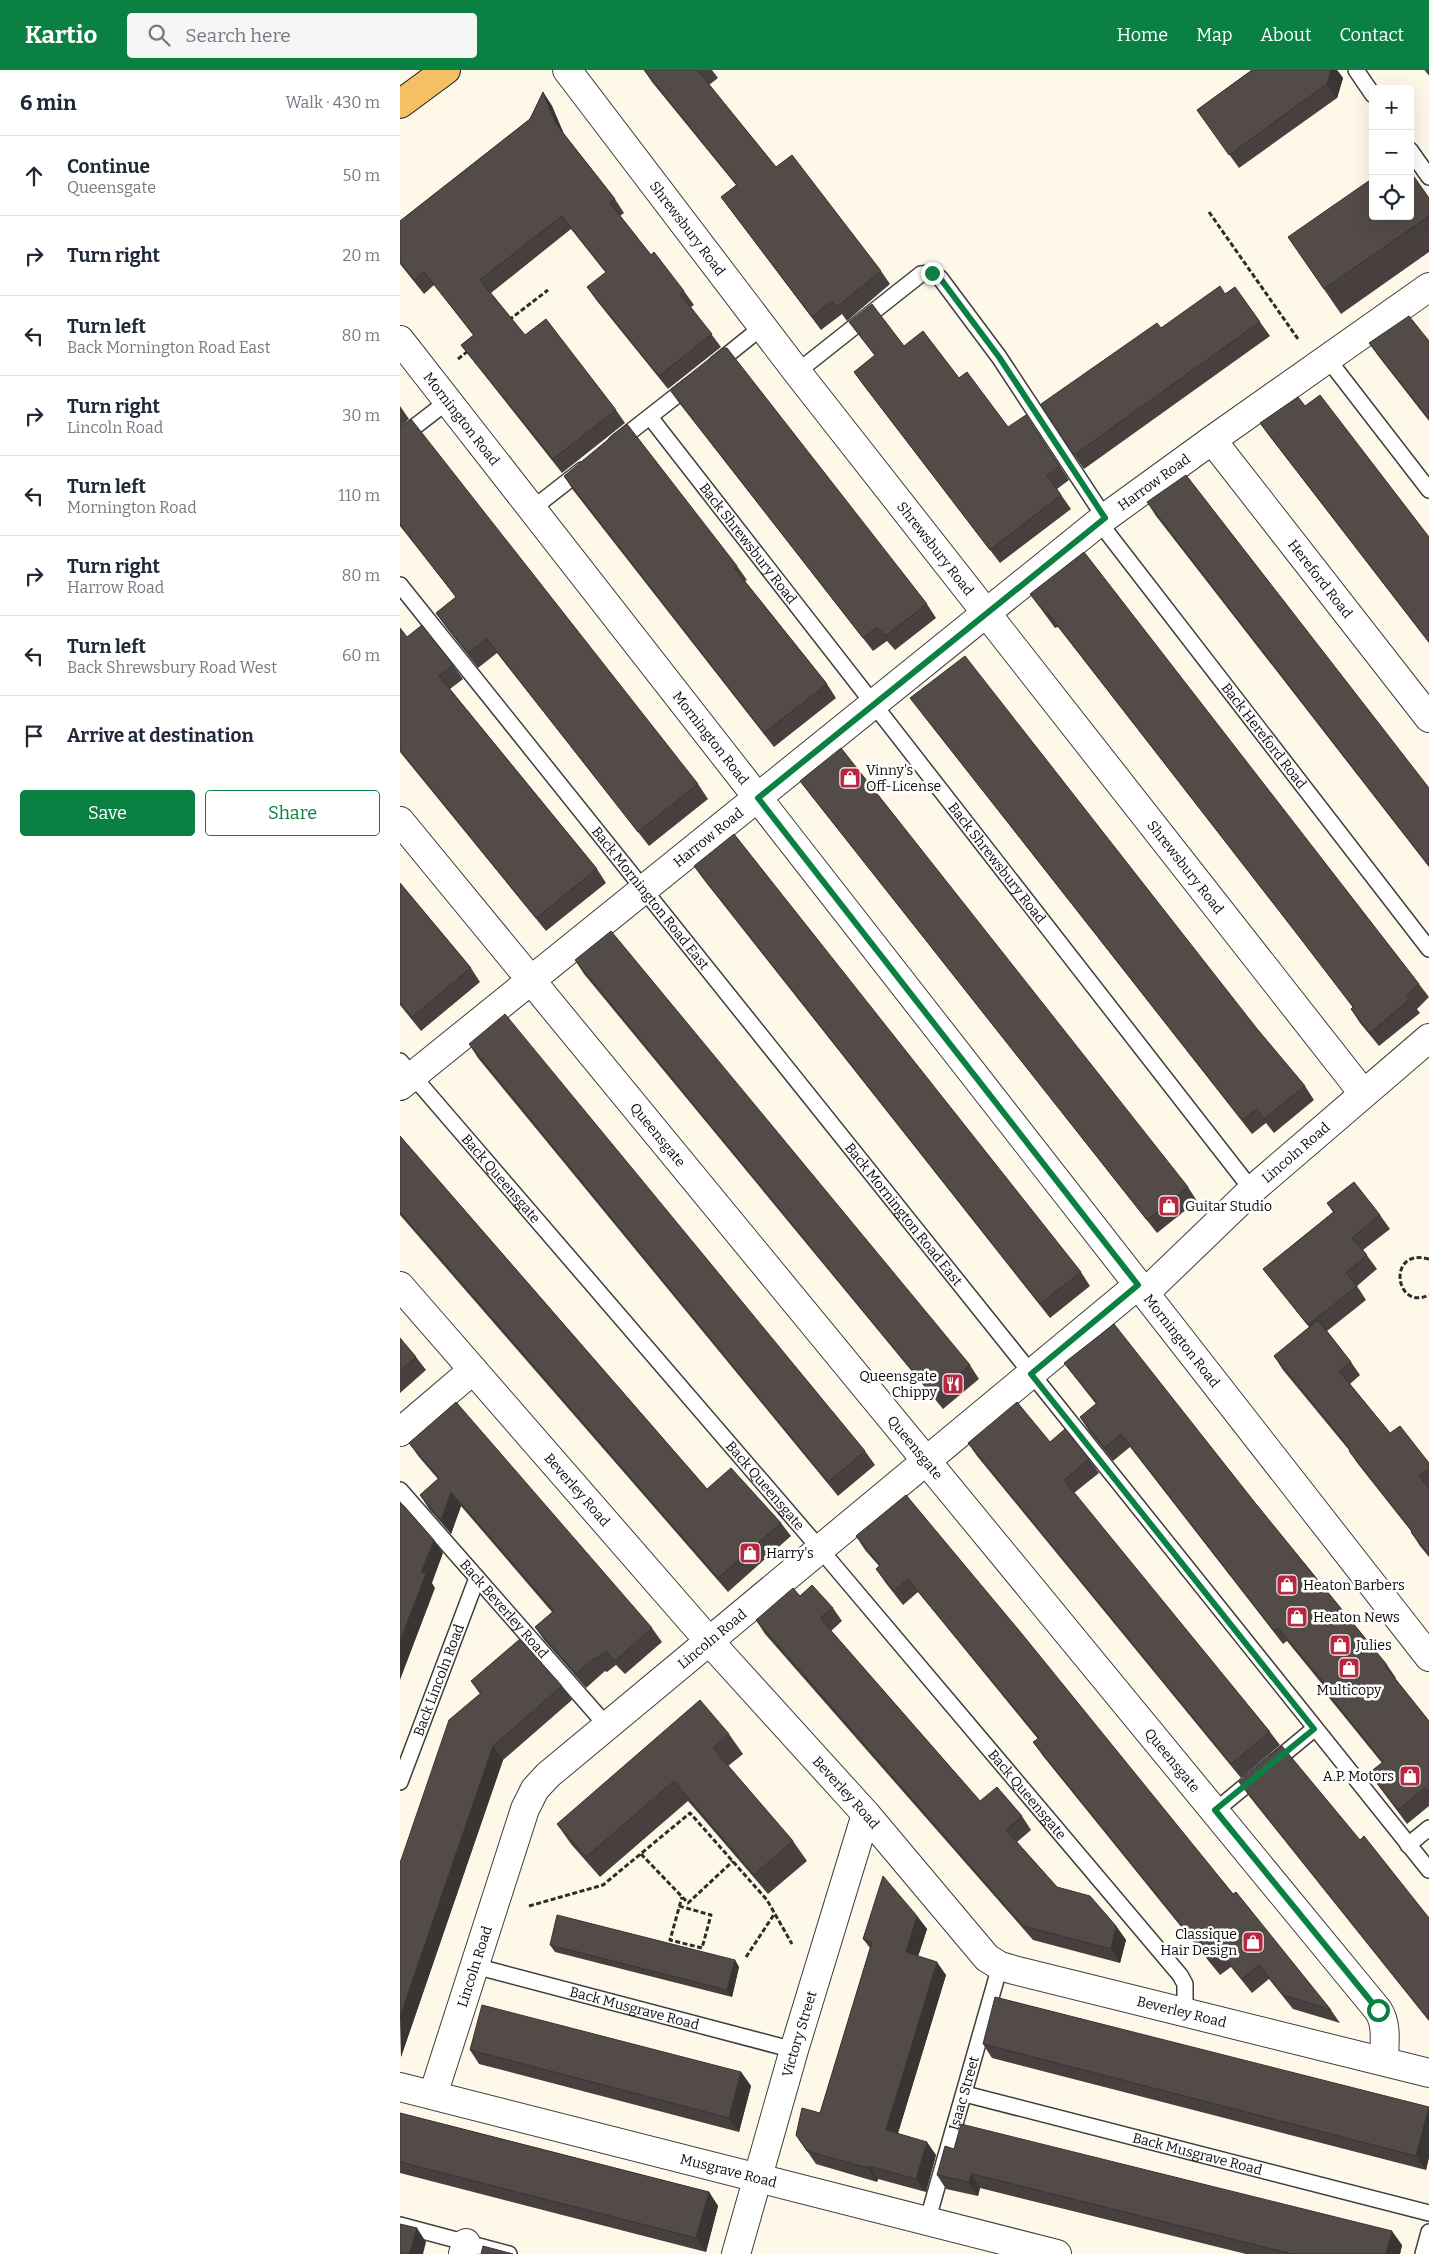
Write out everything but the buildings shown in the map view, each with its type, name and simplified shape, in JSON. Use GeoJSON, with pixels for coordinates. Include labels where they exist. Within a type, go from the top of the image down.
{"type":"FeatureCollection","features":[{"type":"Feature","properties":{"kind":"main road"},"geometry":{"type":"LineString","coordinates":[[400,104],[446,70]]}},
{"type":"Feature","properties":{"kind":"street","name":"Shrewsbury Road"},"geometry":{"type":"LineString","coordinates":[[567,70],[762,327],[1363,1094]]}},
{"type":"Feature","properties":{"kind":"street","name":"Harrow Road"},"geometry":{"type":"LineString","coordinates":[[404,1074],[530,980],[1102,520],[1429,287]]}},
{"type":"Feature","properties":{"kind":"street","name":"Mornington Road"},"geometry":{"type":"LineString","coordinates":[[400,340],[1429,1657]]}},
{"type":"Feature","properties":{"kind":"street","name":"Hereford Road"},"geometry":{"type":"LineString","coordinates":[[1212,440],[1429,718]]}},
{"type":"Feature","properties":{"kind":"street","name":"Queensgate"},"geometry":{"type":"LineString","coordinates":[[400,821],[1215,1810],[1383,2017],[1384,2061]]}},
{"type":"Feature","properties":{"kind":"street","name":"Lincoln Road"},"geometry":{"type":"LineString","coordinates":[[433,2096],[526,1809],[535,1789],[607,1726],[1031,1374],[1142,1289],[1252,1190],[1429,1038]]}},
{"type":"Feature","properties":{"kind":"street","name":"Beverley Road"},"geometry":{"type":"LineString","coordinates":[[400,1286],[709,1641],[866,1814],[987,1958],[1000,1966],[1429,2073]]}},
{"type":"Feature","properties":{"kind":"street"},"geometry":{"type":"LineString","coordinates":[[400,1432],[473,1370]]}},
{"type":"Feature","properties":{"kind":"street","name":"Victory Street"},"geometry":{"type":"LineString","coordinates":[[736,2254],[794,2050],[866,1814]]}},
{"type":"Feature","properties":{"kind":"street","name":"Musgrave Road"},"geometry":{"type":"LineString","coordinates":[[400,2087],[1057,2254]]}},
{"type":"Feature","properties":{"kind":"lane"},"geometry":{"type":"LineString","coordinates":[[1356,70],[1369,89]]}},
{"type":"Feature","properties":{"kind":"lane"},"geometry":{"type":"LineString","coordinates":[[1414,156],[1429,177]]}},
{"type":"Feature","properties":{"kind":"lane","name":"Back Hereford Road"},"geometry":{"type":"LineString","coordinates":[[797,372],[921,274],[932,273],[940,278],[999,357],[1102,520],[1429,949]]}},
{"type":"Feature","properties":{"kind":"lane"},"geometry":{"type":"LineString","coordinates":[[532,509],[762,327]]}},
{"type":"Feature","properties":{"kind":"lane"},"geometry":{"type":"LineString","coordinates":[[1322,362],[1429,490]]}},
{"type":"Feature","properties":{"kind":"lane"},"geometry":{"type":"LineString","coordinates":[[400,438],[448,401]]}},
{"type":"Feature","properties":{"kind":"lane","name":"Back Shrewsbury Road"},"geometry":{"type":"LineString","coordinates":[[650,416],[1252,1190]]}},
{"type":"Feature","properties":{"kind":"lane","name":"Back Mornington Road East"},"geometry":{"type":"LineString","coordinates":[[400,585],[1314,1729],[1429,1870]]}},
{"type":"Feature","properties":{"kind":"lane","name":"Back Queensgate"},"geometry":{"type":"LineString","coordinates":[[404,1074],[820,1549],[1180,1975],[1185,1984],[1185,2013]]}},
{"type":"Feature","properties":{"kind":"lane","name":"Back Beverley Road"},"geometry":{"type":"LineString","coordinates":[[400,1490],[607,1726]]}},
{"type":"Feature","properties":{"kind":"lane","name":"Back Lincoln Road"},"geometry":{"type":"LineString","coordinates":[[400,1782],[477,1578]]}},
{"type":"Feature","properties":{"kind":"lane"},"geometry":{"type":"LineString","coordinates":[[1215,1810],[1314,1729]]}},
{"type":"Feature","properties":{"kind":"lane"},"geometry":{"type":"LineString","coordinates":[[1408,1845],[1429,1828]]}},
{"type":"Feature","properties":{"kind":"lane","name":"Back Musgrave Road"},"geometry":{"type":"LineString","coordinates":[[475,1966],[794,2050]]}},
{"type":"Feature","properties":{"kind":"lane","name":"Isaac Street"},"geometry":{"type":"LineString","coordinates":[[927,2222],[1000,1966]]}},
{"type":"Feature","properties":{"kind":"lane","name":"Back Musgrave Road"},"geometry":{"type":"LineString","coordinates":[[965,2094],[1429,2212]]}},
{"type":"Feature","properties":{"kind":"lane"},"geometry":{"type":"LineString","coordinates":[[400,2226],[464,2248],[509,2254]]}},
{"type":"Feature","properties":{"kind":"lane"},"geometry":{"type":"LineString","coordinates":[[1423,2254],[1429,2232]]}},
{"type":"Feature","properties":{"kind":"path"},"geometry":{"type":"LineString","coordinates":[[1209,212],[1322,362]]}},
{"type":"Feature","properties":{"kind":"path"},"geometry":{"type":"LineString","coordinates":[[508,320],[548,290]]}},
{"type":"Feature","properties":{"kind":"path"},"geometry":{"type":"LineString","coordinates":[[431,380],[470,350]]}},
{"type":"Feature","properties":{"kind":"path"},"geometry":{"type":"LineString","coordinates":[[1429,1259],[1416,1257],[1409,1259],[1400,1269],[1399,1276],[1403,1289],[1408,1294],[1420,1298],[1429,1295]]}},
{"type":"Feature","properties":{"kind":"path"},"geometry":{"type":"LineString","coordinates":[[491,1917],[603,1886],[690,1813],[767,1900],[814,1984]]}},
{"type":"Feature","properties":{"kind":"path"},"geometry":{"type":"LineString","coordinates":[[641,1854],[688,1903],[733,1861]]}},
{"type":"Feature","properties":{"kind":"path"},"geometry":{"type":"LineString","coordinates":[[679,1906],[711,1915],[702,1948],[670,1940],[679,1906],[682,1896]]}},
{"type":"Feature","properties":{"kind":"path"},"geometry":{"type":"LineString","coordinates":[[746,1957],[774,1913]]}},
{"type":"Feature","properties":{"kind":"place","name":"Vinny's Off-License"},"geometry":{"type":"Point","coordinates":[850,778]}},
{"type":"Feature","properties":{"kind":"place","name":"Guitar Studio"},"geometry":{"type":"Point","coordinates":[1169,1206]}},
{"type":"Feature","properties":{"kind":"place","name":"Queensgate Chippy"},"geometry":{"type":"Point","coordinates":[953,1384]}},
{"type":"Feature","properties":{"kind":"place","name":"Harry's"},"geometry":{"type":"Point","coordinates":[750,1553]}},
{"type":"Feature","properties":{"kind":"place","name":"Heaton Barbers"},"geometry":{"type":"Point","coordinates":[1287,1585]}},
{"type":"Feature","properties":{"kind":"place","name":"Heaton News"},"geometry":{"type":"Point","coordinates":[1297,1617]}},
{"type":"Feature","properties":{"kind":"place","name":"Julies"},"geometry":{"type":"Point","coordinates":[1340,1645]}},
{"type":"Feature","properties":{"kind":"place","name":"Multicopy"},"geometry":{"type":"Point","coordinates":[1349,1668]}},
{"type":"Feature","properties":{"kind":"place","name":"A.P. Motors"},"geometry":{"type":"Point","coordinates":[1410,1776]}},
{"type":"Feature","properties":{"kind":"place","name":"Classique Hair Design"},"geometry":{"type":"Point","coordinates":[1253,1942]}},
{"type":"Feature","properties":{"kind":"route"},"geometry":{"type":"LineString","coordinates":[[932,273],[940,278],[999,357],[1105,518],[758,798],[1138,1285],[1031,1374],[1314,1729],[1215,1810],[1378,2010]]}}]}
